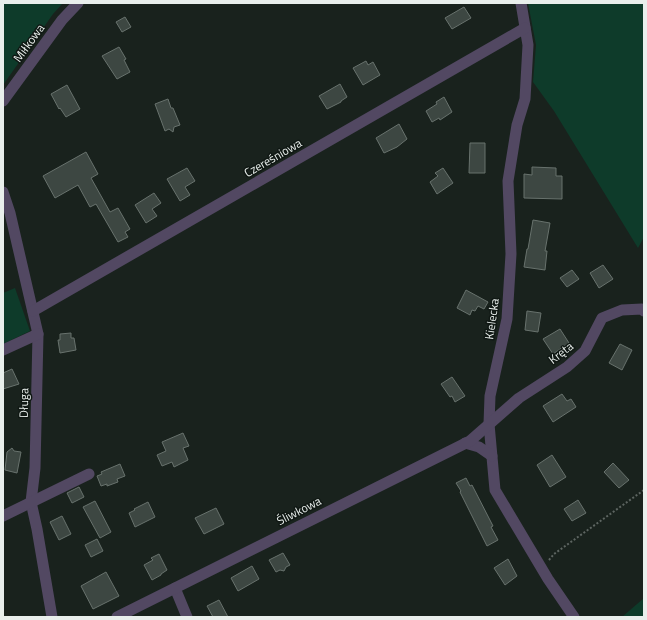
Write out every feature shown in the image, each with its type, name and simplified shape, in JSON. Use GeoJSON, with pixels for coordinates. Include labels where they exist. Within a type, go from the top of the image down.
{"type":"FeatureCollection","features":[{"type":"Feature","properties":{"kind":"street","name":"Miłkowa"},"geometry":{"type":"LineString","coordinates":[[3,101],[62,20],[78,3]]}},
{"type":"Feature","properties":{"kind":"street","name":"Kielecka"},"geometry":{"type":"LineString","coordinates":[[521,3],[528,45],[525,99],[518,125],[508,181],[511,254],[507,320],[490,396],[489,424],[495,490],[542,569],[574,617]]}},
{"type":"Feature","properties":{"kind":"street","name":"Czereśniowa"},"geometry":{"type":"LineString","coordinates":[[33,311],[525,28]]}},
{"type":"Feature","properties":{"kind":"street","name":"Długa"},"geometry":{"type":"LineString","coordinates":[[3,192],[10,213],[38,334],[35,468],[31,502],[52,617]]}},
{"type":"Feature","properties":{"kind":"street","name":"Kręta"},"geometry":{"type":"LineString","coordinates":[[489,424],[519,398],[566,367],[585,351],[602,318],[622,310],[644,310]]}},
{"type":"Feature","properties":{"kind":"street"},"geometry":{"type":"LineString","coordinates":[[3,350],[38,334]]}},
{"type":"Feature","properties":{"kind":"street","name":"Śliwkowa"},"geometry":{"type":"LineString","coordinates":[[117,617],[470,441],[489,424]]}},
{"type":"Feature","properties":{"kind":"street"},"geometry":{"type":"LineString","coordinates":[[465,443],[479,447],[492,456]]}},
{"type":"Feature","properties":{"kind":"street"},"geometry":{"type":"LineString","coordinates":[[3,516],[89,474]]}},
{"type":"Feature","properties":{"kind":"street"},"geometry":{"type":"LineString","coordinates":[[175,588],[187,617]]}},
{"type":"Feature","properties":{"kind":"path"},"geometry":{"type":"LineString","coordinates":[[542,569],[554,554],[644,490]]}},
{"type":"Feature","properties":{"kind":"green space"},"geometry":{"type":"Polygon","coordinates":[[[3,3],[63,3],[53,14],[3,85],[3,3]]]}},
{"type":"Feature","properties":{"kind":"green space"},"geometry":{"type":"Polygon","coordinates":[[[528,3],[644,3],[644,237],[638,248],[554,111],[533,82],[536,45],[528,3]]]}},
{"type":"Feature","properties":{"kind":"green space"},"geometry":{"type":"Polygon","coordinates":[[[15,288],[30,331],[3,344],[3,293],[15,288]]]}},
{"type":"Feature","properties":{"kind":"green space"},"geometry":{"type":"Polygon","coordinates":[[[644,598],[644,617],[622,617],[644,598]]]}},
{"type":"Feature","properties":{"kind":"building"},"geometry":{"type":"Polygon","coordinates":[[[464,7],[471,18],[452,29],[445,18],[464,7]]]}},
{"type":"Feature","properties":{"kind":"building"},"geometry":{"type":"Polygon","coordinates":[[[125,17],[131,27],[122,32],[116,22],[125,17]]]}},
{"type":"Feature","properties":{"kind":"building"},"geometry":{"type":"Polygon","coordinates":[[[119,47],[126,59],[124,60],[130,72],[117,79],[102,56],[119,47]]]}},
{"type":"Feature","properties":{"kind":"building"},"geometry":{"type":"Polygon","coordinates":[[[366,61],[368,65],[373,62],[380,75],[363,85],[353,68],[366,61]]]}},
{"type":"Feature","properties":{"kind":"building"},"geometry":{"type":"Polygon","coordinates":[[[340,84],[347,97],[341,102],[327,109],[319,96],[340,84]]]}},
{"type":"Feature","properties":{"kind":"building"},"geometry":{"type":"Polygon","coordinates":[[[67,85],[80,109],[66,117],[60,108],[59,109],[51,94],[67,85]]]}},
{"type":"Feature","properties":{"kind":"building"},"geometry":{"type":"Polygon","coordinates":[[[444,97],[452,112],[440,120],[439,118],[432,122],[426,111],[437,104],[436,102],[444,97]]]}},
{"type":"Feature","properties":{"kind":"building"},"geometry":{"type":"Polygon","coordinates":[[[168,99],[180,125],[174,127],[173,132],[169,129],[165,131],[155,104],[168,99]]]}},
{"type":"Feature","properties":{"kind":"building"},"geometry":{"type":"Polygon","coordinates":[[[399,124],[407,139],[397,147],[384,153],[376,138],[399,124]]]}},
{"type":"Feature","properties":{"kind":"building"},"geometry":{"type":"Polygon","coordinates":[[[470,143],[485,143],[485,173],[469,173],[470,143]]]}},
{"type":"Feature","properties":{"kind":"building"},"geometry":{"type":"Polygon","coordinates":[[[86,152],[98,174],[91,178],[110,212],[118,208],[130,229],[125,232],[128,237],[118,242],[96,204],[90,207],[78,185],[55,198],[43,176],[86,152]]]}},
{"type":"Feature","properties":{"kind":"building"},"geometry":{"type":"Polygon","coordinates":[[[532,167],[556,168],[556,176],[562,176],[562,199],[524,198],[524,174],[532,175],[532,167]]]}},
{"type":"Feature","properties":{"kind":"building"},"geometry":{"type":"Polygon","coordinates":[[[187,168],[195,181],[185,187],[190,195],[180,201],[167,179],[187,168]]]}},
{"type":"Feature","properties":{"kind":"building"},"geometry":{"type":"Polygon","coordinates":[[[443,168],[453,183],[437,194],[430,182],[438,176],[435,173],[443,168]]]}},
{"type":"Feature","properties":{"kind":"building"},"geometry":{"type":"Polygon","coordinates":[[[154,193],[161,203],[152,209],[157,216],[146,223],[135,205],[154,193]]]}},
{"type":"Feature","properties":{"kind":"building"},"geometry":{"type":"Polygon","coordinates":[[[533,220],[550,223],[545,251],[547,251],[545,270],[524,267],[533,220]]]}},
{"type":"Feature","properties":{"kind":"building"},"geometry":{"type":"Polygon","coordinates":[[[603,265],[613,279],[599,288],[590,273],[603,265]]]}},
{"type":"Feature","properties":{"kind":"building"},"geometry":{"type":"Polygon","coordinates":[[[572,270],[579,279],[567,287],[560,278],[572,270]]]}},
{"type":"Feature","properties":{"kind":"building"},"geometry":{"type":"Polygon","coordinates":[[[466,290],[488,302],[484,309],[478,306],[475,311],[472,310],[470,315],[457,308],[466,290]]]}},
{"type":"Feature","properties":{"kind":"building"},"geometry":{"type":"Polygon","coordinates":[[[527,311],[541,313],[538,332],[525,330],[527,311]]]}},
{"type":"Feature","properties":{"kind":"building"},"geometry":{"type":"Polygon","coordinates":[[[560,329],[569,343],[553,354],[543,339],[560,329]]]}},
{"type":"Feature","properties":{"kind":"building"},"geometry":{"type":"Polygon","coordinates":[[[71,333],[71,338],[74,338],[76,350],[60,353],[58,340],[60,340],[60,334],[71,333]]]}},
{"type":"Feature","properties":{"kind":"building"},"geometry":{"type":"Polygon","coordinates":[[[620,344],[632,350],[622,370],[609,363],[620,344]]]}},
{"type":"Feature","properties":{"kind":"building"},"geometry":{"type":"Polygon","coordinates":[[[12,369],[19,384],[3,389],[3,373],[12,369]]]}},
{"type":"Feature","properties":{"kind":"building"},"geometry":{"type":"Polygon","coordinates":[[[452,377],[465,396],[455,402],[452,396],[450,397],[441,384],[452,377]]]}},
{"type":"Feature","properties":{"kind":"building"},"geometry":{"type":"Polygon","coordinates":[[[562,394],[567,401],[571,399],[576,407],[553,422],[543,406],[562,394]]]}},
{"type":"Feature","properties":{"kind":"building"},"geometry":{"type":"Polygon","coordinates":[[[183,433],[189,446],[183,448],[188,460],[174,467],[172,462],[162,466],[157,455],[166,451],[162,442],[183,433]]]}},
{"type":"Feature","properties":{"kind":"building"},"geometry":{"type":"Polygon","coordinates":[[[12,448],[14,451],[21,452],[17,473],[5,470],[7,452],[12,448]]]}},
{"type":"Feature","properties":{"kind":"building"},"geometry":{"type":"Polygon","coordinates":[[[552,455],[566,477],[550,487],[537,465],[552,455]]]}},
{"type":"Feature","properties":{"kind":"building"},"geometry":{"type":"Polygon","coordinates":[[[613,463],[629,480],[619,488],[604,472],[613,463]]]}},
{"type":"Feature","properties":{"kind":"building"},"geometry":{"type":"Polygon","coordinates":[[[120,464],[125,476],[117,479],[118,482],[107,486],[107,484],[101,486],[97,476],[102,474],[101,472],[120,464]]]}},
{"type":"Feature","properties":{"kind":"building"},"geometry":{"type":"Polygon","coordinates":[[[466,478],[470,486],[472,485],[493,526],[491,527],[498,540],[487,546],[456,483],[466,478]]]}},
{"type":"Feature","properties":{"kind":"building"},"geometry":{"type":"Polygon","coordinates":[[[79,487],[84,497],[72,503],[67,493],[79,487]]]}},
{"type":"Feature","properties":{"kind":"building"},"geometry":{"type":"Polygon","coordinates":[[[578,500],[586,513],[572,521],[564,509],[578,500]]]}},
{"type":"Feature","properties":{"kind":"building"},"geometry":{"type":"Polygon","coordinates":[[[95,501],[111,532],[100,538],[83,507],[95,501]]]}},
{"type":"Feature","properties":{"kind":"building"},"geometry":{"type":"Polygon","coordinates":[[[148,502],[155,517],[135,527],[129,513],[148,502]]]}},
{"type":"Feature","properties":{"kind":"building"},"geometry":{"type":"Polygon","coordinates":[[[216,508],[224,524],[204,534],[195,518],[216,508]]]}},
{"type":"Feature","properties":{"kind":"building"},"geometry":{"type":"Polygon","coordinates":[[[62,516],[71,534],[59,540],[50,522],[62,516]]]}},
{"type":"Feature","properties":{"kind":"building"},"geometry":{"type":"Polygon","coordinates":[[[97,539],[103,551],[91,557],[85,545],[97,539]]]}},
{"type":"Feature","properties":{"kind":"building"},"geometry":{"type":"Polygon","coordinates":[[[283,553],[290,565],[286,567],[284,571],[280,570],[276,572],[269,560],[283,553]]]}},
{"type":"Feature","properties":{"kind":"building"},"geometry":{"type":"Polygon","coordinates":[[[159,554],[167,570],[152,580],[144,565],[153,560],[151,558],[159,554]]]}},
{"type":"Feature","properties":{"kind":"building"},"geometry":{"type":"Polygon","coordinates":[[[508,559],[517,576],[505,585],[494,568],[508,559]]]}},
{"type":"Feature","properties":{"kind":"building"},"geometry":{"type":"Polygon","coordinates":[[[252,566],[259,579],[238,591],[231,578],[252,566]]]}},
{"type":"Feature","properties":{"kind":"building"},"geometry":{"type":"Polygon","coordinates":[[[106,572],[119,596],[93,609],[81,586],[106,572]]]}},
{"type":"Feature","properties":{"kind":"building"},"geometry":{"type":"Polygon","coordinates":[[[219,600],[228,617],[213,617],[207,606],[219,600]]]}}]}
